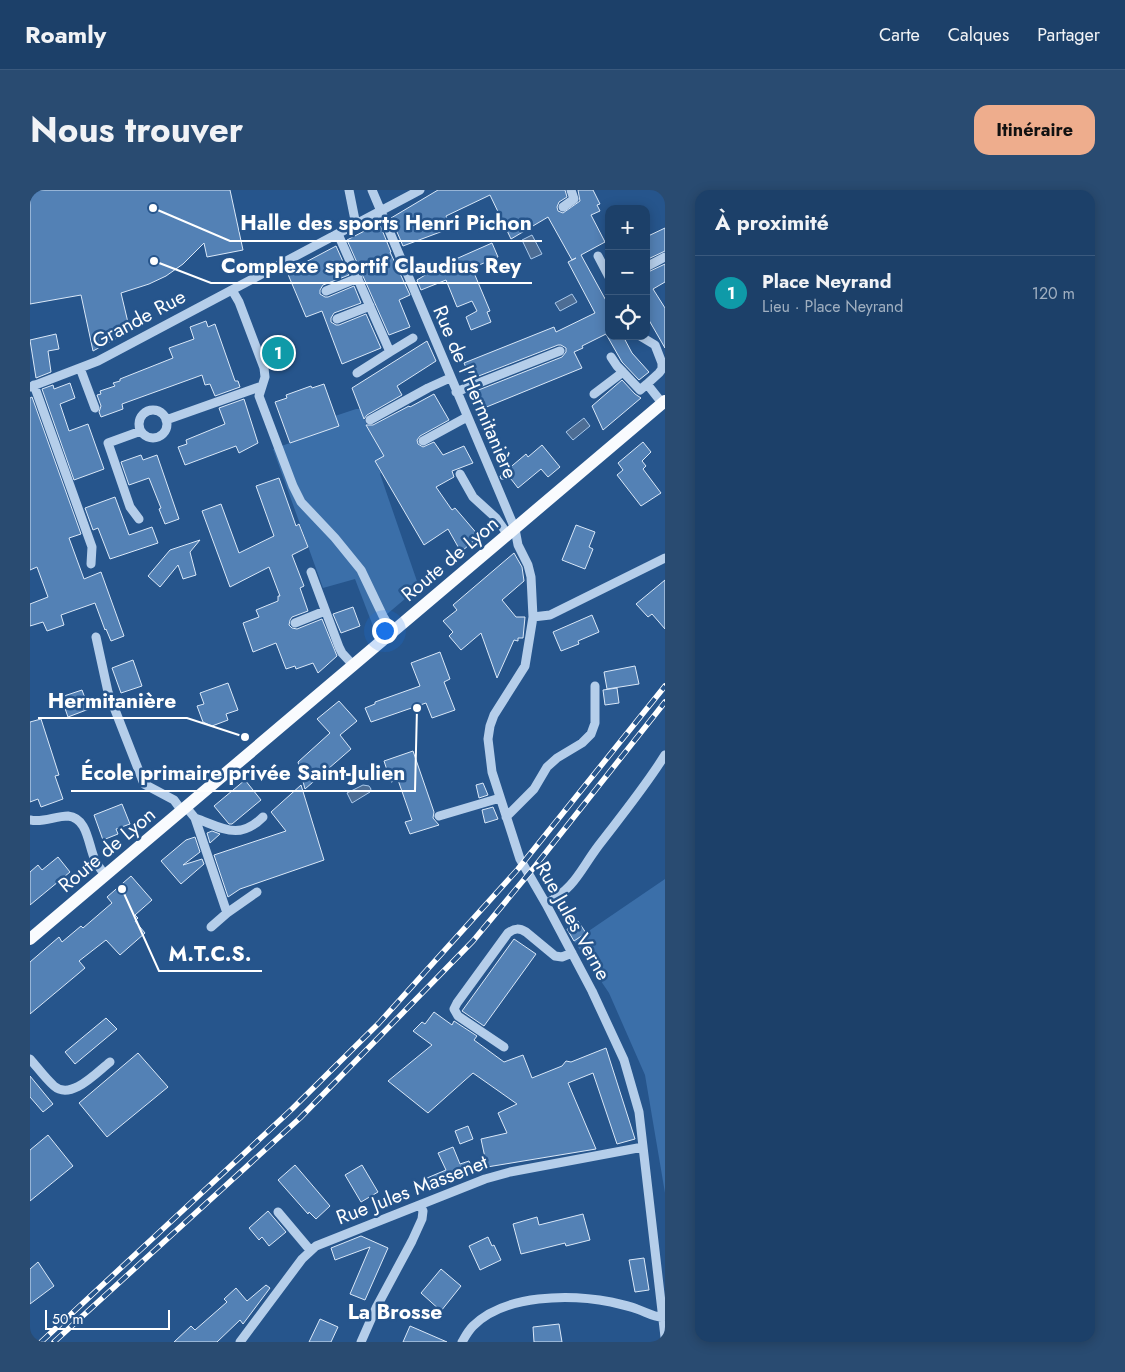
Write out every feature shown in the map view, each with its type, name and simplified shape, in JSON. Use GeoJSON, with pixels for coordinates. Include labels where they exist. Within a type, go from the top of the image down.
{"type":"FeatureCollection","features":[{"type":"Feature","properties":{"kind":"main road","name":"Route de Lyon"},"geometry":{"type":"LineString","coordinates":[[30,940],[663,402]]}},
{"type":"Feature","properties":{"kind":"street"},"geometry":{"type":"LineString","coordinates":[[349,190],[356,225]]}},
{"type":"Feature","properties":{"kind":"street","name":"Rue de l'Hermitanière"},"geometry":{"type":"LineString","coordinates":[[372,190],[467,417],[511,532]]}},
{"type":"Feature","properties":{"kind":"street","name":"Grande Rue"},"geometry":{"type":"LineString","coordinates":[[32,386],[98,361],[420,190]]}},
{"type":"Feature","properties":{"kind":"street"},"geometry":{"type":"LineString","coordinates":[[563,207],[574,198],[571,190]]}},
{"type":"Feature","properties":{"kind":"street"},"geometry":{"type":"LineString","coordinates":[[338,234],[390,352]]}},
{"type":"Feature","properties":{"kind":"street"},"geometry":{"type":"LineString","coordinates":[[598,256],[605,269]]}},
{"type":"Feature","properties":{"kind":"street"},"geometry":{"type":"LineString","coordinates":[[650,265],[665,257]]}},
{"type":"Feature","properties":{"kind":"street"},"geometry":{"type":"LineString","coordinates":[[326,291],[358,278]]}},
{"type":"Feature","properties":{"kind":"street"},"geometry":{"type":"LineString","coordinates":[[232,290],[239,302],[264,368],[265,377],[259,396],[293,486],[301,502],[335,538],[360,570],[393,633]]}},
{"type":"Feature","properties":{"kind":"street"},"geometry":{"type":"LineString","coordinates":[[337,320],[370,306]]}},
{"type":"Feature","properties":{"kind":"street"},"geometry":{"type":"LineString","coordinates":[[357,373],[413,338]]}},
{"type":"Feature","properties":{"kind":"street"},"geometry":{"type":"LineString","coordinates":[[611,357],[640,390],[659,373],[662,363],[655,345],[647,340]]}},
{"type":"Feature","properties":{"kind":"street"},"geometry":{"type":"LineString","coordinates":[[456,392],[560,351]]}},
{"type":"Feature","properties":{"kind":"street"},"geometry":{"type":"LineString","coordinates":[[80,368],[95,408]]}},
{"type":"Feature","properties":{"kind":"street"},"geometry":{"type":"LineString","coordinates":[[594,394],[623,372]]}},
{"type":"Feature","properties":{"kind":"street"},"geometry":{"type":"LineString","coordinates":[[370,420],[450,378]]}},
{"type":"Feature","properties":{"kind":"street"},"geometry":{"type":"LineString","coordinates":[[647,384],[663,402]]}},
{"type":"Feature","properties":{"kind":"street"},"geometry":{"type":"LineString","coordinates":[[32,386],[92,547],[91,564]]}},
{"type":"Feature","properties":{"kind":"street"},"geometry":{"type":"LineString","coordinates":[[166,420],[262,386]]}},
{"type":"Feature","properties":{"kind":"street"},"geometry":{"type":"LineString","coordinates":[[157,411],[166,420],[166,429],[161,436],[152,438],[141,431],[141,418],[148,412],[157,411]]}},
{"type":"Feature","properties":{"kind":"street"},"geometry":{"type":"LineString","coordinates":[[423,441],[467,417]]}},
{"type":"Feature","properties":{"kind":"street"},"geometry":{"type":"LineString","coordinates":[[139,519],[130,507],[108,443],[141,431]]}},
{"type":"Feature","properties":{"kind":"street"},"geometry":{"type":"LineString","coordinates":[[460,474],[473,497],[511,532]]}},
{"type":"Feature","properties":{"kind":"street","name":"Rue Jules Verne"},"geometry":{"type":"LineString","coordinates":[[511,532],[528,565],[531,577],[533,617],[525,666],[494,715],[488,739],[489,753],[500,798],[520,858],[592,991],[624,1060],[637,1102],[660,1255],[662,1317],[665,1337]]}},
{"type":"Feature","properties":{"kind":"street"},"geometry":{"type":"LineString","coordinates":[[533,617],[550,615],[665,558]]}},
{"type":"Feature","properties":{"kind":"street"},"geometry":{"type":"LineString","coordinates":[[311,572],[342,652],[354,666]]}},
{"type":"Feature","properties":{"kind":"street"},"geometry":{"type":"LineString","coordinates":[[295,623],[326,611]]}},
{"type":"Feature","properties":{"kind":"street"},"geometry":{"type":"LineString","coordinates":[[96,637],[108,692],[144,784],[174,800],[195,818],[230,830],[240,832],[248,830],[264,817]]}},
{"type":"Feature","properties":{"kind":"street"},"geometry":{"type":"LineString","coordinates":[[506,817],[534,789],[547,767],[557,758],[582,743],[591,734],[595,723],[595,686]]}},
{"type":"Feature","properties":{"kind":"street"},"geometry":{"type":"LineString","coordinates":[[546,904],[567,890],[598,846],[644,789],[665,755]]}},
{"type":"Feature","properties":{"kind":"street"},"geometry":{"type":"LineString","coordinates":[[439,816],[500,798]]}},
{"type":"Feature","properties":{"kind":"street"},"geometry":{"type":"LineString","coordinates":[[30,820],[38,822],[67,816],[76,818],[82,824],[95,861],[106,876]]}},
{"type":"Feature","properties":{"kind":"street"},"geometry":{"type":"LineString","coordinates":[[195,818],[227,913]]}},
{"type":"Feature","properties":{"kind":"street"},"geometry":{"type":"LineString","coordinates":[[211,927],[257,892]]}},
{"type":"Feature","properties":{"kind":"street"},"geometry":{"type":"LineString","coordinates":[[504,1047],[458,1016],[454,1009],[456,1003],[512,930],[521,929],[526,932],[555,956],[562,958],[572,953]]}},
{"type":"Feature","properties":{"kind":"street"},"geometry":{"type":"LineString","coordinates":[[30,1059],[55,1087],[61,1090],[71,1090],[79,1086],[110,1062]]}},
{"type":"Feature","properties":{"kind":"street","name":"Rue Jules Massenet"},"geometry":{"type":"LineString","coordinates":[[240,1342],[310,1250],[316,1246],[484,1178],[643,1147]]}},
{"type":"Feature","properties":{"kind":"street"},"geometry":{"type":"LineString","coordinates":[[361,1342],[376,1308],[422,1219],[420,1205]]}},
{"type":"Feature","properties":{"kind":"street"},"geometry":{"type":"LineString","coordinates":[[278,1212],[310,1250]]}},
{"type":"Feature","properties":{"kind":"street"},"geometry":{"type":"LineString","coordinates":[[462,1342],[473,1326],[492,1312],[513,1305],[547,1298],[581,1298],[612,1302],[655,1317],[662,1317]]}},
{"type":"Feature","properties":{"kind":"shaded area"},"geometry":{"type":"Polygon","coordinates":[[[532,235],[542,254],[531,259],[522,240],[532,235]]]}},
{"type":"Feature","properties":{"kind":"shaded area"},"geometry":{"type":"Polygon","coordinates":[[[572,294],[577,302],[560,311],[555,303],[572,294]]]}},
{"type":"Feature","properties":{"kind":"shaded area"},"geometry":{"type":"Polygon","coordinates":[[[360,409],[369,430],[384,456],[375,461],[381,473],[419,587],[373,626],[355,579],[323,588],[273,449],[338,426],[335,416],[360,409]]]}},
{"type":"Feature","properties":{"kind":"shaded area"},"geometry":{"type":"Polygon","coordinates":[[[584,418],[590,426],[573,440],[566,432],[584,418]]]}},
{"type":"Feature","properties":{"kind":"shaded area"},"geometry":{"type":"Polygon","coordinates":[[[363,785],[369,786],[370,792],[352,803],[347,793],[363,785]]]}},
{"type":"Feature","properties":{"kind":"shaded area"},"geometry":{"type":"Polygon","coordinates":[[[665,879],[665,1193],[645,1075],[609,993],[574,941],[665,879]]]}},
{"type":"Feature","properties":{"kind":"building"},"geometry":{"type":"Polygon","coordinates":[[[30,190],[230,190],[243,250],[207,257],[204,243],[183,264],[166,276],[121,293],[130,331],[93,351],[81,295],[30,304],[30,190]]]}},
{"type":"Feature","properties":{"kind":"building"},"geometry":{"type":"Polygon","coordinates":[[[438,190],[565,190],[567,197],[559,202],[557,207],[558,211],[563,213],[580,201],[578,190],[593,190],[600,204],[597,205],[600,211],[591,215],[605,242],[581,255],[605,299],[605,334],[574,352],[582,368],[484,408],[476,391],[562,357],[566,352],[566,348],[558,345],[471,379],[464,363],[554,327],[556,332],[595,313],[568,262],[572,260],[548,217],[511,239],[490,195],[446,216],[451,228],[403,246],[391,218],[438,190]]]}},
{"type":"Feature","properties":{"kind":"building"},"geometry":{"type":"Polygon","coordinates":[[[378,224],[410,295],[399,300],[410,327],[389,335],[347,240],[378,224]]]}},
{"type":"Feature","properties":{"kind":"building"},"geometry":{"type":"Polygon","coordinates":[[[665,228],[665,251],[650,258],[650,250],[650,235],[665,228]]]}},
{"type":"Feature","properties":{"kind":"building"},"geometry":{"type":"Polygon","coordinates":[[[492,243],[498,257],[472,268],[490,311],[487,312],[491,322],[471,330],[466,317],[477,311],[472,301],[457,307],[446,280],[421,290],[417,280],[440,266],[492,243]]]}},
{"type":"Feature","properties":{"kind":"building"},"geometry":{"type":"Polygon","coordinates":[[[336,246],[349,275],[323,285],[320,294],[328,297],[354,286],[361,303],[334,313],[331,322],[339,325],[366,314],[381,348],[342,364],[322,311],[306,317],[287,272],[336,246]]]}},
{"type":"Feature","properties":{"kind":"building"},"geometry":{"type":"Polygon","coordinates":[[[665,264],[665,282],[653,289],[665,308],[665,348],[650,322],[650,271],[665,264]]]}},
{"type":"Feature","properties":{"kind":"building"},"geometry":{"type":"Polygon","coordinates":[[[206,321],[208,327],[215,324],[235,381],[238,381],[240,387],[215,396],[210,384],[205,385],[202,375],[122,404],[123,409],[101,417],[99,412],[101,406],[97,395],[101,394],[100,391],[115,386],[113,383],[120,381],[120,379],[173,358],[169,348],[194,339],[190,327],[206,321]]]}},
{"type":"Feature","properties":{"kind":"building"},"geometry":{"type":"Polygon","coordinates":[[[56,334],[59,349],[48,351],[51,372],[36,378],[30,340],[56,334]]]}},
{"type":"Feature","properties":{"kind":"building"},"geometry":{"type":"Polygon","coordinates":[[[609,340],[625,340],[632,353],[649,372],[639,380],[622,362],[609,340]]]}},
{"type":"Feature","properties":{"kind":"building"},"geometry":{"type":"Polygon","coordinates":[[[427,341],[436,361],[397,386],[402,395],[367,415],[364,419],[352,388],[427,341]]]}},
{"type":"Feature","properties":{"kind":"building"},"geometry":{"type":"Polygon","coordinates":[[[622,380],[641,398],[603,430],[592,406],[622,380]]]}},
{"type":"Feature","properties":{"kind":"building"},"geometry":{"type":"Polygon","coordinates":[[[70,383],[75,398],[60,404],[69,431],[88,424],[104,469],[74,480],[42,389],[53,385],[54,389],[70,383]]]}},
{"type":"Feature","properties":{"kind":"building"},"geometry":{"type":"Polygon","coordinates":[[[324,384],[339,426],[290,443],[275,402],[287,398],[286,395],[311,386],[312,388],[324,384]]]}},
{"type":"Feature","properties":{"kind":"building"},"geometry":{"type":"Polygon","coordinates":[[[434,394],[449,420],[420,436],[417,440],[418,444],[423,447],[434,442],[443,455],[464,446],[473,463],[452,471],[454,477],[436,487],[452,510],[455,508],[479,536],[461,552],[448,529],[424,545],[375,461],[384,456],[366,425],[373,425],[434,394]]]}},
{"type":"Feature","properties":{"kind":"building"},"geometry":{"type":"Polygon","coordinates":[[[32,397],[81,534],[69,538],[84,579],[101,572],[124,636],[111,641],[95,603],[61,615],[64,625],[47,631],[43,622],[30,626],[30,604],[48,597],[37,567],[30,570],[30,398],[32,397]]]}},
{"type":"Feature","properties":{"kind":"building"},"geometry":{"type":"Polygon","coordinates":[[[244,399],[258,443],[239,453],[236,446],[185,465],[178,447],[187,444],[186,440],[225,424],[219,408],[244,399]]]}},
{"type":"Feature","properties":{"kind":"building"},"geometry":{"type":"Polygon","coordinates":[[[643,442],[651,452],[642,461],[646,466],[643,469],[661,493],[641,506],[617,475],[623,470],[618,463],[643,442]]]}},
{"type":"Feature","properties":{"kind":"building"},"geometry":{"type":"Polygon","coordinates":[[[542,445],[560,467],[548,477],[541,469],[518,488],[511,479],[501,479],[500,476],[526,454],[528,457],[542,445]]]}},
{"type":"Feature","properties":{"kind":"building"},"geometry":{"type":"Polygon","coordinates":[[[141,455],[143,460],[157,455],[179,519],[165,524],[149,478],[129,485],[121,462],[141,455]]]}},
{"type":"Feature","properties":{"kind":"building"},"geometry":{"type":"Polygon","coordinates":[[[279,478],[296,526],[299,524],[308,547],[292,555],[304,586],[300,588],[308,611],[292,617],[289,625],[297,629],[322,619],[337,656],[318,673],[313,663],[296,669],[295,666],[286,669],[276,643],[253,652],[243,623],[259,617],[256,610],[278,601],[278,596],[280,596],[269,567],[230,587],[202,511],[221,504],[239,553],[274,536],[256,486],[279,478]]]}},
{"type":"Feature","properties":{"kind":"building"},"geometry":{"type":"Polygon","coordinates":[[[115,497],[129,535],[152,527],[158,543],[110,559],[98,528],[93,530],[85,508],[115,497]]]}},
{"type":"Feature","properties":{"kind":"building"},"geometry":{"type":"Polygon","coordinates":[[[576,525],[595,532],[589,547],[593,549],[585,569],[562,560],[576,525]]]}},
{"type":"Feature","properties":{"kind":"building"},"geometry":{"type":"Polygon","coordinates":[[[200,540],[190,552],[196,575],[183,579],[178,565],[160,587],[148,576],[170,550],[200,540]]]}},
{"type":"Feature","properties":{"kind":"building"},"geometry":{"type":"Polygon","coordinates":[[[514,553],[522,567],[524,581],[502,600],[516,617],[525,617],[523,638],[518,638],[518,641],[514,640],[497,678],[481,633],[461,650],[449,636],[453,632],[443,621],[457,610],[453,605],[514,553]]]}},
{"type":"Feature","properties":{"kind":"building"},"geometry":{"type":"Polygon","coordinates":[[[665,580],[665,629],[652,614],[648,617],[636,604],[665,580]]]}},
{"type":"Feature","properties":{"kind":"building"},"geometry":{"type":"Polygon","coordinates":[[[353,607],[360,626],[341,633],[333,614],[353,607]]]}},
{"type":"Feature","properties":{"kind":"building"},"geometry":{"type":"Polygon","coordinates":[[[592,615],[599,632],[578,641],[579,644],[561,651],[553,632],[592,615]]]}},
{"type":"Feature","properties":{"kind":"building"},"geometry":{"type":"Polygon","coordinates":[[[440,652],[450,679],[444,682],[455,710],[432,718],[426,703],[371,722],[365,708],[375,704],[375,702],[420,686],[411,663],[440,652]]]}},
{"type":"Feature","properties":{"kind":"building"},"geometry":{"type":"Polygon","coordinates":[[[133,660],[142,686],[121,693],[112,668],[133,660]]]}},
{"type":"Feature","properties":{"kind":"building"},"geometry":{"type":"Polygon","coordinates":[[[635,666],[639,684],[607,689],[604,672],[635,666]]]}},
{"type":"Feature","properties":{"kind":"building"},"geometry":{"type":"Polygon","coordinates":[[[228,683],[238,710],[226,714],[228,720],[212,726],[203,722],[197,706],[204,704],[200,693],[228,683]]]}},
{"type":"Feature","properties":{"kind":"building"},"geometry":{"type":"Polygon","coordinates":[[[617,688],[619,703],[605,705],[603,690],[617,688]]]}},
{"type":"Feature","properties":{"kind":"building"},"geometry":{"type":"Polygon","coordinates":[[[82,690],[89,709],[68,717],[61,697],[82,690]]]}},
{"type":"Feature","properties":{"kind":"building"},"geometry":{"type":"Polygon","coordinates":[[[339,701],[357,721],[340,735],[351,749],[305,789],[298,762],[330,733],[317,719],[339,701]]]}},
{"type":"Feature","properties":{"kind":"building"},"geometry":{"type":"Polygon","coordinates":[[[41,719],[59,775],[55,776],[63,799],[41,807],[38,799],[30,802],[30,722],[41,719]]]}},
{"type":"Feature","properties":{"kind":"building"},"geometry":{"type":"Polygon","coordinates":[[[413,751],[434,812],[433,818],[439,825],[410,834],[405,822],[412,820],[398,780],[391,782],[384,761],[413,751]]]}},
{"type":"Feature","properties":{"kind":"building"},"geometry":{"type":"Polygon","coordinates":[[[245,780],[261,800],[232,824],[229,824],[214,806],[245,780]]]}},
{"type":"Feature","properties":{"kind":"building"},"geometry":{"type":"Polygon","coordinates":[[[483,783],[488,795],[479,798],[476,785],[483,783]]]}},
{"type":"Feature","properties":{"kind":"building"},"geometry":{"type":"Polygon","coordinates":[[[301,785],[324,860],[240,889],[228,897],[214,855],[286,831],[271,812],[301,785]]]}},
{"type":"Feature","properties":{"kind":"building"},"geometry":{"type":"Polygon","coordinates":[[[122,804],[130,824],[116,829],[118,834],[103,840],[94,815],[122,804]]]}},
{"type":"Feature","properties":{"kind":"building"},"geometry":{"type":"Polygon","coordinates":[[[493,807],[498,819],[485,823],[482,810],[493,807]]]}},
{"type":"Feature","properties":{"kind":"building"},"geometry":{"type":"Polygon","coordinates":[[[212,831],[220,834],[210,843],[207,833],[212,831]]]}},
{"type":"Feature","properties":{"kind":"building"},"geometry":{"type":"Polygon","coordinates":[[[195,837],[200,852],[183,865],[202,859],[204,864],[181,884],[161,861],[186,840],[195,837]]]}},
{"type":"Feature","properties":{"kind":"building"},"geometry":{"type":"Polygon","coordinates":[[[58,857],[70,872],[30,905],[30,872],[38,865],[42,870],[58,857]]]}},
{"type":"Feature","properties":{"kind":"building"},"geometry":{"type":"Polygon","coordinates":[[[131,876],[152,900],[135,915],[138,918],[135,921],[145,933],[120,955],[106,940],[79,961],[85,968],[30,1014],[30,962],[59,937],[62,942],[81,926],[83,928],[112,903],[107,897],[131,876]]]}},
{"type":"Feature","properties":{"kind":"building"},"geometry":{"type":"Polygon","coordinates":[[[578,921],[586,933],[574,941],[567,929],[578,921]]]}},
{"type":"Feature","properties":{"kind":"building"},"geometry":{"type":"Polygon","coordinates":[[[514,939],[536,954],[484,1026],[462,1011],[514,939]]]}},
{"type":"Feature","properties":{"kind":"building"},"geometry":{"type":"Polygon","coordinates":[[[434,1012],[452,1025],[454,1021],[477,1036],[474,1040],[504,1062],[523,1055],[532,1078],[562,1066],[566,1061],[571,1062],[606,1048],[635,1139],[617,1144],[593,1073],[568,1083],[596,1149],[487,1167],[481,1139],[507,1133],[498,1113],[517,1104],[473,1073],[428,1113],[388,1081],[432,1045],[413,1031],[422,1022],[425,1024],[434,1012]]]}},
{"type":"Feature","properties":{"kind":"building"},"geometry":{"type":"Polygon","coordinates":[[[106,1018],[117,1029],[75,1064],[65,1052],[106,1018]]]}},
{"type":"Feature","properties":{"kind":"building"},"geometry":{"type":"Polygon","coordinates":[[[138,1053],[168,1087],[107,1137],[79,1103],[138,1053]]]}},
{"type":"Feature","properties":{"kind":"building"},"geometry":{"type":"Polygon","coordinates":[[[30,1076],[53,1104],[43,1112],[30,1097],[30,1076]]]}},
{"type":"Feature","properties":{"kind":"building"},"geometry":{"type":"Polygon","coordinates":[[[468,1126],[473,1139],[460,1144],[455,1131],[468,1126]]]}},
{"type":"Feature","properties":{"kind":"building"},"geometry":{"type":"Polygon","coordinates":[[[48,1135],[73,1166],[30,1201],[30,1150],[48,1135]]]}},
{"type":"Feature","properties":{"kind":"building"},"geometry":{"type":"Polygon","coordinates":[[[453,1147],[460,1164],[469,1161],[474,1172],[432,1189],[427,1178],[446,1170],[438,1153],[453,1147]]]}},
{"type":"Feature","properties":{"kind":"building"},"geometry":{"type":"Polygon","coordinates":[[[295,1165],[330,1206],[316,1219],[309,1212],[308,1214],[278,1180],[295,1165]]]}},
{"type":"Feature","properties":{"kind":"building"},"geometry":{"type":"Polygon","coordinates":[[[362,1165],[378,1192],[361,1202],[345,1175],[362,1165]]]}},
{"type":"Feature","properties":{"kind":"building"},"geometry":{"type":"Polygon","coordinates":[[[268,1211],[286,1232],[269,1246],[262,1237],[259,1240],[249,1228],[268,1211]]]}},
{"type":"Feature","properties":{"kind":"building"},"geometry":{"type":"Polygon","coordinates":[[[583,1214],[590,1240],[566,1246],[565,1243],[521,1254],[513,1224],[537,1217],[539,1225],[583,1214]]]}},
{"type":"Feature","properties":{"kind":"building"},"geometry":{"type":"Polygon","coordinates":[[[361,1236],[388,1248],[365,1300],[350,1294],[370,1247],[335,1260],[331,1248],[361,1236]]]}},
{"type":"Feature","properties":{"kind":"building"},"geometry":{"type":"Polygon","coordinates":[[[488,1237],[501,1260],[480,1270],[469,1246],[488,1237]]]}},
{"type":"Feature","properties":{"kind":"building"},"geometry":{"type":"Polygon","coordinates":[[[644,1258],[649,1290],[635,1292],[629,1260],[644,1258]]]}},
{"type":"Feature","properties":{"kind":"building"},"geometry":{"type":"Polygon","coordinates":[[[38,1262],[54,1286],[30,1304],[30,1269],[38,1262]]]}},
{"type":"Feature","properties":{"kind":"building"},"geometry":{"type":"Polygon","coordinates":[[[441,1269],[461,1286],[441,1311],[421,1293],[441,1269]]]}},
{"type":"Feature","properties":{"kind":"building"},"geometry":{"type":"Polygon","coordinates":[[[266,1285],[270,1288],[243,1324],[240,1320],[217,1342],[174,1342],[191,1326],[195,1330],[227,1302],[224,1299],[236,1288],[247,1301],[266,1285]]]}},
{"type":"Feature","properties":{"kind":"building"},"geometry":{"type":"Polygon","coordinates":[[[320,1319],[338,1327],[331,1342],[309,1342],[320,1319]]]}},
{"type":"Feature","properties":{"kind":"building"},"geometry":{"type":"Polygon","coordinates":[[[559,1324],[562,1342],[534,1342],[533,1327],[559,1324]]]}},
{"type":"Feature","properties":{"kind":"building"},"geometry":{"type":"Polygon","coordinates":[[[410,1326],[417,1329],[447,1342],[403,1342],[410,1326]]]}},
{"type":"Feature","properties":{"kind":"railway"},"geometry":{"type":"LineString","coordinates":[[41,1342],[292,1109],[379,1023],[518,869],[665,686]]}},
{"type":"Feature","properties":{"kind":"railway"},"geometry":{"type":"LineString","coordinates":[[54,1342],[300,1118],[473,941],[536,865],[665,702]]}},
{"type":"Feature","properties":{"kind":"place","name":"Halle des sports Henri Pichon"},"geometry":{"type":"Point","coordinates":[153,208]}},
{"type":"Feature","properties":{"kind":"place","name":"Complexe sportif Claudius Rey"},"geometry":{"type":"Point","coordinates":[154,261]}},
{"type":"Feature","properties":{"kind":"place","name":"Place Neyrand"},"geometry":{"type":"Point","coordinates":[278,353]}},
{"type":"Feature","properties":{"kind":"place","name":"École primaire privée Saint-Julien"},"geometry":{"type":"Point","coordinates":[417,708]}},
{"type":"Feature","properties":{"kind":"place","name":"Hermitanière"},"geometry":{"type":"Point","coordinates":[245,737]}},
{"type":"Feature","properties":{"kind":"place","name":"M.T.C.S."},"geometry":{"type":"Point","coordinates":[122,889]}},
{"type":"Feature","properties":{"kind":"district","name":"La Brosse"},"geometry":{"type":"Point","coordinates":[395,1312]}}]}
